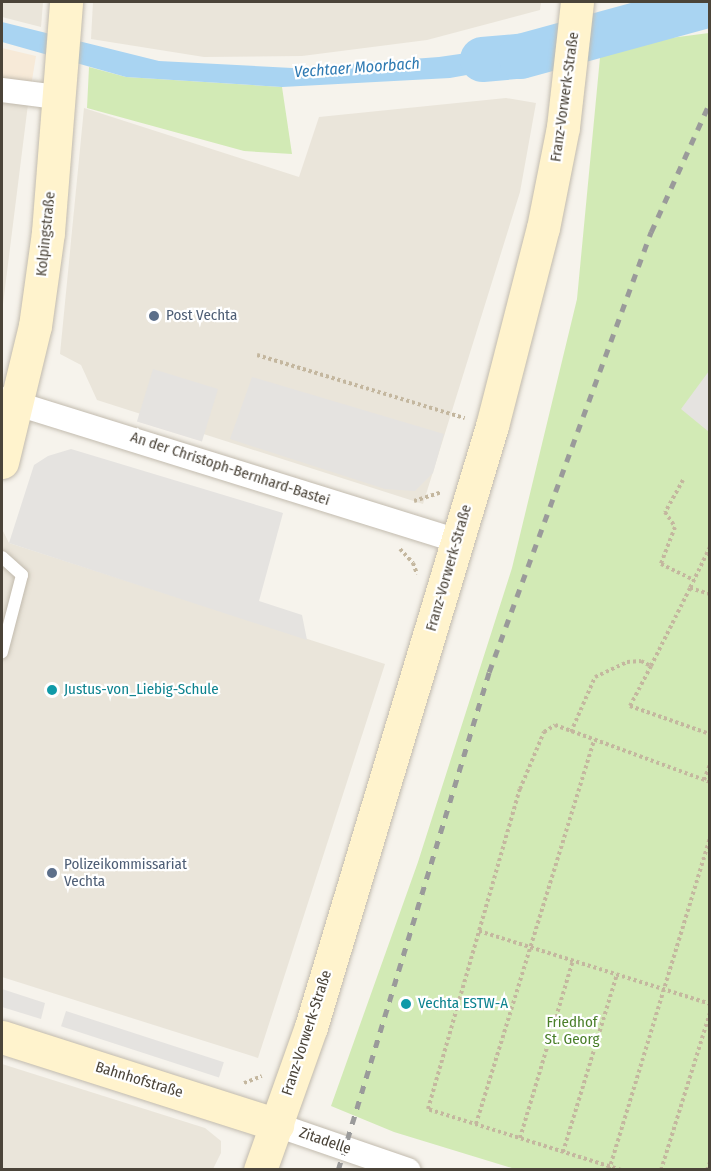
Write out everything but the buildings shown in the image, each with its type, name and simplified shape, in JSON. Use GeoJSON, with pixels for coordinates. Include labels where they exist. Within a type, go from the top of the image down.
{"type":"FeatureCollection","features":[{"type":"Feature","properties":{"kind":"main road","name":"Franz-Vorwerk-Straße"},"geometry":{"type":"LineString","coordinates":[[260,1170],[310,1027],[492,426],[543,228],[572,63],[577,6]]}},
{"type":"Feature","properties":{"kind":"main road","name":"Kolpingstraße"},"geometry":{"type":"LineString","coordinates":[[2,462],[10,401],[35,326],[48,232],[65,13]]}},
{"type":"Feature","properties":{"kind":"main road","name":"Bahnhofstraße"},"geometry":{"type":"LineString","coordinates":[[2,1037],[277,1125]]}},
{"type":"Feature","properties":{"kind":"street"},"geometry":{"type":"LineString","coordinates":[[2,90],[58,86]]}},
{"type":"Feature","properties":{"kind":"street","name":"An der Christoph-Bernhard-Bastei"},"geometry":{"type":"LineString","coordinates":[[10,401],[457,541]]}},
{"type":"Feature","properties":{"kind":"street","name":"Zitadelle"},"geometry":{"type":"LineString","coordinates":[[277,1125],[408,1170]]}},
{"type":"Feature","properties":{"kind":"lane"},"geometry":{"type":"LineString","coordinates":[[2,558],[22,576],[2,652]]}},
{"type":"Feature","properties":{"kind":"path"},"geometry":{"type":"LineString","coordinates":[[257,356],[492,426]]}},
{"type":"Feature","properties":{"kind":"path"},"geometry":{"type":"LineString","coordinates":[[682,480],[665,512],[675,527],[661,564],[694,580]]}},
{"type":"Feature","properties":{"kind":"path"},"geometry":{"type":"LineString","coordinates":[[710,547],[630,706],[710,734]]}},
{"type":"Feature","properties":{"kind":"path"},"geometry":{"type":"LineString","coordinates":[[690,588],[710,594]]}},
{"type":"Feature","properties":{"kind":"path"},"geometry":{"type":"LineString","coordinates":[[571,732],[595,677],[627,662],[641,661],[651,666]]}},
{"type":"Feature","properties":{"kind":"path"},"geometry":{"type":"LineString","coordinates":[[621,1170],[428,1109],[520,789],[544,732],[555,725],[710,782]]}},
{"type":"Feature","properties":{"kind":"path"},"geometry":{"type":"LineString","coordinates":[[476,1124],[594,740]]}},
{"type":"Feature","properties":{"kind":"path"},"geometry":{"type":"LineString","coordinates":[[704,780],[710,764]]}},
{"type":"Feature","properties":{"kind":"path"},"geometry":{"type":"LineString","coordinates":[[610,1168],[710,837]]}},
{"type":"Feature","properties":{"kind":"path"},"geometry":{"type":"LineString","coordinates":[[479,931],[710,1004]]}},
{"type":"Feature","properties":{"kind":"path"},"geometry":{"type":"LineString","coordinates":[[519,1138],[573,960]]}},
{"type":"Feature","properties":{"kind":"path"},"geometry":{"type":"LineString","coordinates":[[563,1152],[617,974]]}},
{"type":"Feature","properties":{"kind":"path"},"geometry":{"type":"LineString","coordinates":[[661,1170],[710,1013]]}},
{"type":"Feature","properties":{"kind":"path"},"geometry":{"type":"LineString","coordinates":[[707,1170],[710,1162]]}},
{"type":"Feature","properties":{"kind":"shaded area"},"geometry":{"type":"Polygon","coordinates":[[[2,2],[43,2],[41,27],[2,17],[2,2]]]}},
{"type":"Feature","properties":{"kind":"shaded area"},"geometry":{"type":"Polygon","coordinates":[[[93,2],[541,2],[540,10],[427,40],[302,56],[204,57],[91,39],[93,2]]]}},
{"type":"Feature","properties":{"kind":"shaded area"},"geometry":{"type":"Polygon","coordinates":[[[2,48],[36,56],[28,104],[2,101],[2,48]]]}},
{"type":"Feature","properties":{"kind":"shaded area"},"geometry":{"type":"Polygon","coordinates":[[[506,98],[536,103],[520,192],[423,504],[97,400],[81,365],[60,354],[84,108],[299,177],[319,117],[506,98]]]}},
{"type":"Feature","properties":{"kind":"shaded area"},"geometry":{"type":"Polygon","coordinates":[[[2,101],[28,104],[2,312],[2,101]]]}},
{"type":"Feature","properties":{"kind":"shaded area"},"geometry":{"type":"Polygon","coordinates":[[[153,369],[218,389],[202,441],[137,422],[153,369]]]}},
{"type":"Feature","properties":{"kind":"shaded area"},"geometry":{"type":"Polygon","coordinates":[[[709,371],[709,432],[681,409],[709,371]]]}},
{"type":"Feature","properties":{"kind":"shaded area"},"geometry":{"type":"Polygon","coordinates":[[[252,377],[444,434],[433,473],[415,491],[385,489],[230,439],[252,377]]]}},
{"type":"Feature","properties":{"kind":"shaded area"},"geometry":{"type":"Polygon","coordinates":[[[71,449],[283,513],[259,601],[302,615],[307,640],[9,543],[34,465],[48,456],[71,449]]]}},
{"type":"Feature","properties":{"kind":"shaded area"},"geometry":{"type":"Polygon","coordinates":[[[2,529],[9,543],[385,664],[258,1058],[2,977],[2,529]]]}},
{"type":"Feature","properties":{"kind":"shaded area"},"geometry":{"type":"Polygon","coordinates":[[[2,989],[45,1003],[41,1019],[2,1007],[2,989]]]}},
{"type":"Feature","properties":{"kind":"shaded area"},"geometry":{"type":"Polygon","coordinates":[[[66,1011],[224,1062],[219,1078],[61,1026],[66,1011]]]}},
{"type":"Feature","properties":{"kind":"shaded area"},"geometry":{"type":"Polygon","coordinates":[[[2,1064],[205,1128],[221,1141],[221,1153],[213,1169],[2,1169],[2,1064]]]}},
{"type":"Feature","properties":{"kind":"green space","name":"Friedhof St. Georg"},"geometry":{"type":"Polygon","coordinates":[[[709,33],[709,1169],[515,1169],[394,1132],[331,1106],[418,862],[512,568],[577,299],[601,47],[709,33]]]}},
{"type":"Feature","properties":{"kind":"green space"},"geometry":{"type":"Polygon","coordinates":[[[89,67],[126,77],[282,87],[292,154],[244,151],[87,108],[89,67]]]}},
{"type":"Feature","properties":{"kind":"water"},"geometry":{"type":"Polygon","coordinates":[[[2,22],[159,61],[292,68],[439,57],[542,42],[539,62],[450,78],[282,87],[126,77],[2,42],[2,22]]]}},
{"type":"Feature","properties":{"kind":"waterway","name":"Vechtaer Moorbach"},"geometry":{"type":"LineString","coordinates":[[482,59],[520,56],[710,4]]}},
{"type":"Feature","properties":{"kind":"railway"},"geometry":{"type":"LineString","coordinates":[[338,1170],[489,672],[651,232],[710,102]]}},
{"type":"Feature","properties":{"kind":"place","name":"Post Vechta"},"geometry":{"type":"Point","coordinates":[154,316]}},
{"type":"Feature","properties":{"kind":"place","name":"Justus-von_Liebig-Schule"},"geometry":{"type":"Point","coordinates":[52,690]}},
{"type":"Feature","properties":{"kind":"place","name":"Polizeikommissariat Vechta"},"geometry":{"type":"Point","coordinates":[52,873]}},
{"type":"Feature","properties":{"kind":"place","name":"Vechta ESTW-A"},"geometry":{"type":"Point","coordinates":[406,1004]}}]}
